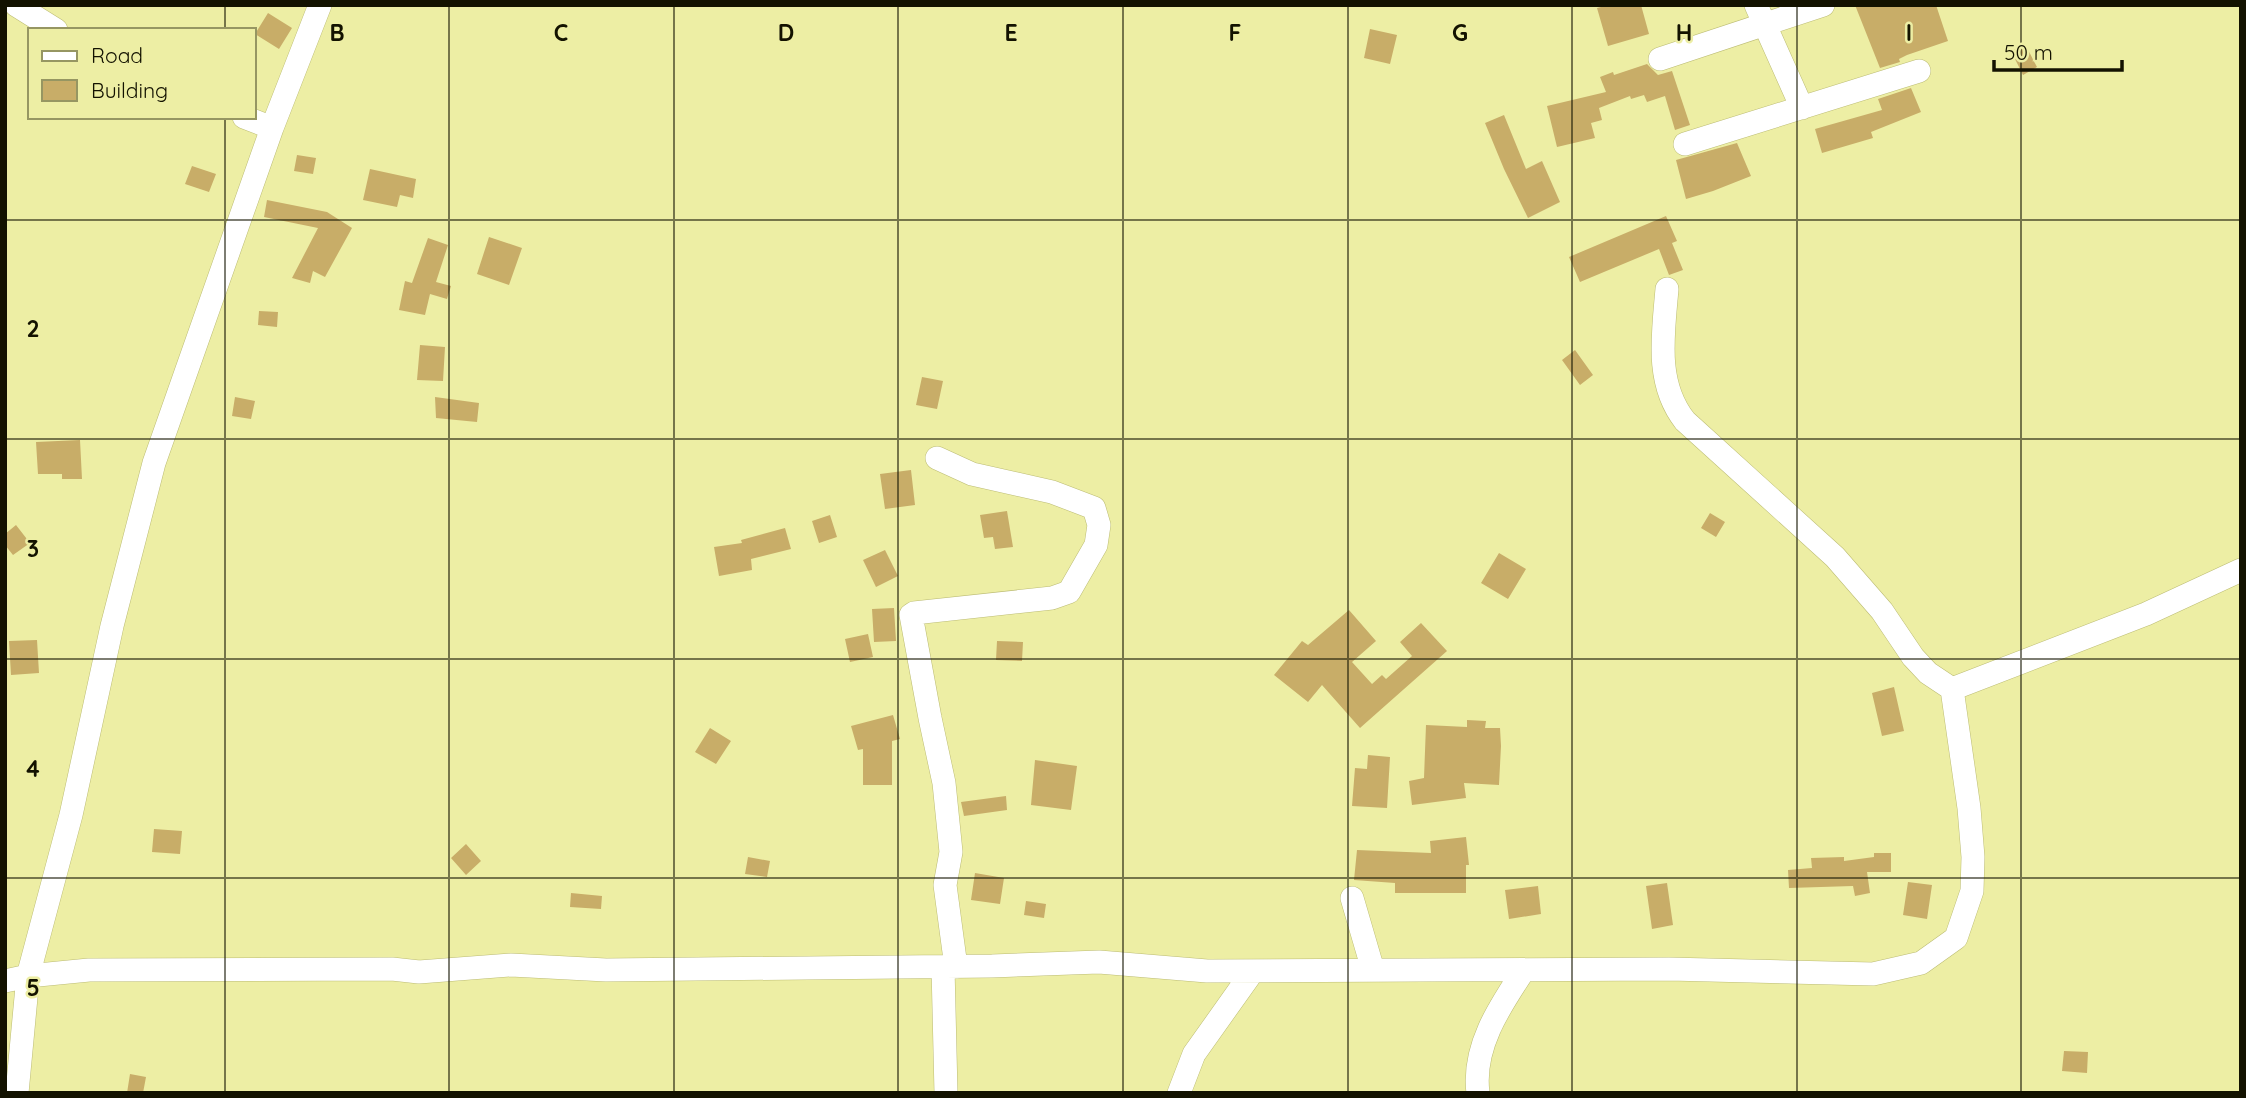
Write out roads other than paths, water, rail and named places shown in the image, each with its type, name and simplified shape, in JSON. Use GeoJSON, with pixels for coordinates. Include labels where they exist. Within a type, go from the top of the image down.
{"type":"FeatureCollection","features":[{"type":"Feature","properties":{"kind":"street"},"geometry":{"type":"LineString","coordinates":[[16,5],[53,28]]}},
{"type":"Feature","properties":{"kind":"street"},"geometry":{"type":"LineString","coordinates":[[17,1093],[28,976],[71,815],[112,626],[154,463],[272,128],[320,5]]}},
{"type":"Feature","properties":{"kind":"street"},"geometry":{"type":"LineString","coordinates":[[1660,59],[1761,15],[1823,5]]}},
{"type":"Feature","properties":{"kind":"street"},"geometry":{"type":"LineString","coordinates":[[1761,15],[1802,108]]}},
{"type":"Feature","properties":{"kind":"street"},"geometry":{"type":"LineString","coordinates":[[1685,144],[1919,71]]}},
{"type":"Feature","properties":{"kind":"street"},"geometry":{"type":"LineString","coordinates":[[249,119],[272,128]]}},
{"type":"Feature","properties":{"kind":"street"},"geometry":{"type":"LineString","coordinates":[[5,982],[28,976],[89,970],[419,972],[511,965],[606,970],[950,967],[1099,962],[1207,971],[1669,969],[1873,974],[1921,963],[1956,938],[1972,891],[1973,857],[1969,808],[1952,689],[1928,673],[1913,657],[1863,586],[1835,557],[1676,410],[1667,388],[1662,352],[1667,289]]}},
{"type":"Feature","properties":{"kind":"street"},"geometry":{"type":"LineString","coordinates":[[937,458],[972,474],[1052,492],[1094,508],[1099,525],[1096,545],[1069,592],[1052,598],[914,612],[911,615],[944,783],[951,852],[945,885],[950,967],[946,1093]]}},
{"type":"Feature","properties":{"kind":"street"},"geometry":{"type":"LineString","coordinates":[[1952,689],[2146,614],[2241,570]]}},
{"type":"Feature","properties":{"kind":"street"},"geometry":{"type":"LineString","coordinates":[[1352,898],[1373,970]]}},
{"type":"Feature","properties":{"kind":"street"},"geometry":{"type":"LineString","coordinates":[[1478,1093],[1481,1046],[1503,1002],[1524,970]]}},
{"type":"Feature","properties":{"kind":"street"},"geometry":{"type":"LineString","coordinates":[[1179,1093],[1194,1054],[1254,971]]}}]}
